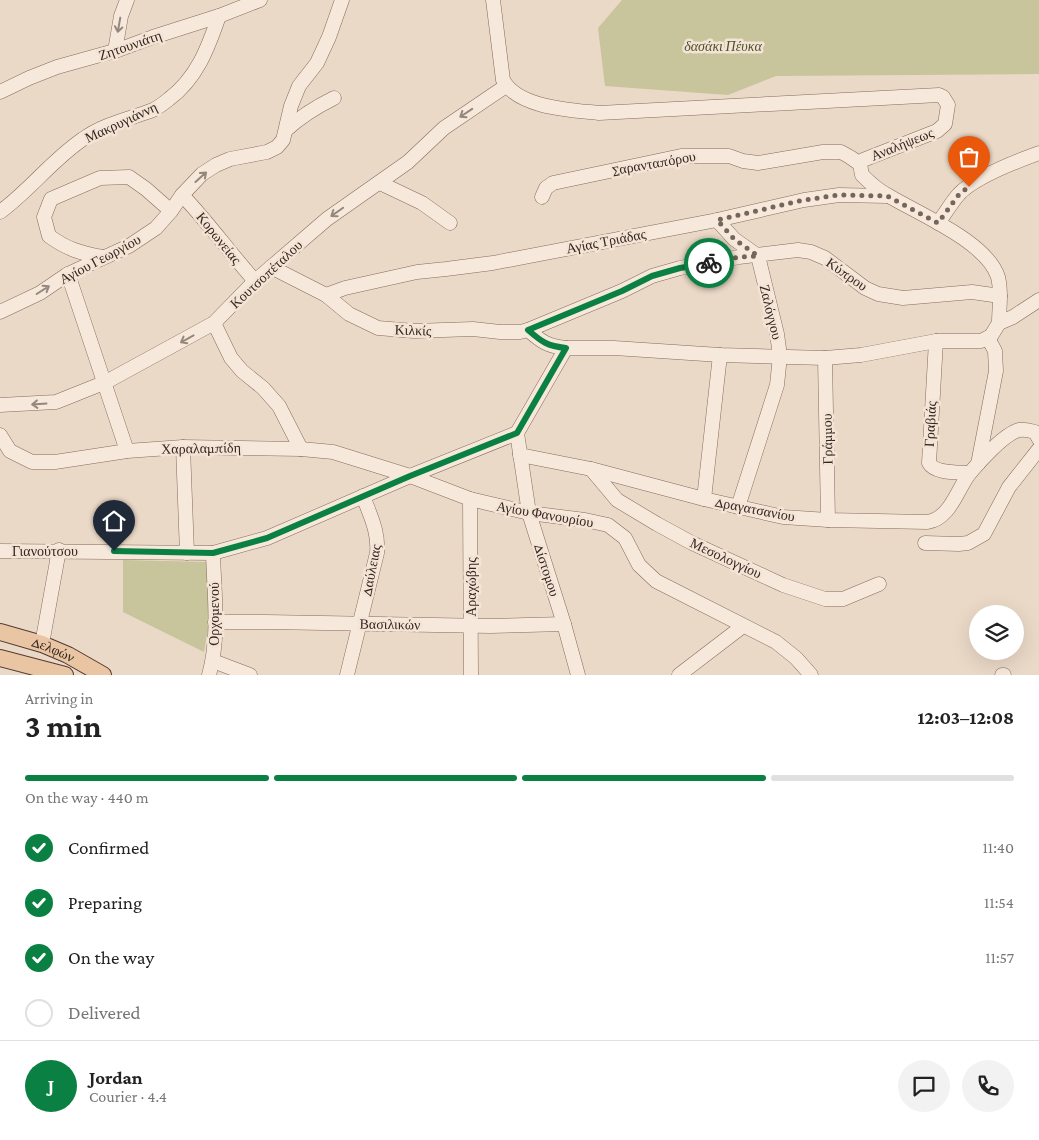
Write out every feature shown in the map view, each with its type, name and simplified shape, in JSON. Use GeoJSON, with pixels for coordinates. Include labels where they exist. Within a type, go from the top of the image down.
{"type":"FeatureCollection","features":[{"type":"Feature","properties":{"kind":"main road","name":"Δελφών"},"geometry":{"type":"LineString","coordinates":[[0,632],[42,644],[68,655],[103,675]]}},
{"type":"Feature","properties":{"kind":"main road"},"geometry":{"type":"LineString","coordinates":[[2,659],[35,671],[65,675]]}},
{"type":"Feature","properties":{"kind":"street"},"geometry":{"type":"LineString","coordinates":[[115,51],[121,16],[127,0]]}},
{"type":"Feature","properties":{"kind":"street","name":"Ζητουνιάτη"},"geometry":{"type":"LineString","coordinates":[[0,92],[57,67],[115,51],[260,0]]}},
{"type":"Feature","properties":{"kind":"street"},"geometry":{"type":"LineString","coordinates":[[286,130],[299,86],[317,63],[342,0]]}},
{"type":"Feature","properties":{"kind":"street"},"geometry":{"type":"LineString","coordinates":[[493,0],[501,70],[506,86]]}},
{"type":"Feature","properties":{"kind":"street","name":"Μακρυγιάννη"},"geometry":{"type":"LineString","coordinates":[[0,212],[20,198],[56,160],[92,133],[125,119],[156,109],[178,92],[197,71],[209,46],[219,16]]}},
{"type":"Feature","properties":{"kind":"street","name":"Αναλήψεως"},"geometry":{"type":"LineString","coordinates":[[506,86],[514,94],[548,106],[600,112],[939,95],[946,100],[948,105],[948,118],[945,124],[937,131],[869,157],[860,164],[862,175],[887,196],[938,223],[973,246],[990,263],[998,277],[1000,296],[999,323]]}},
{"type":"Feature","properties":{"kind":"street","name":"Κουτσοπέταλου"},"geometry":{"type":"LineString","coordinates":[[0,405],[56,402],[106,382],[214,323],[255,281],[328,219],[408,162],[444,128],[506,86]]}},
{"type":"Feature","properties":{"kind":"street","name":"Αγίου Γεωργίου"},"geometry":{"type":"LineString","coordinates":[[0,312],[40,293],[68,274],[129,246],[156,228],[182,195],[202,174],[230,159],[267,152],[283,140],[286,130],[305,114],[334,98]]}},
{"type":"Feature","properties":{"kind":"street","name":"Σαρανταπόρου"},"geometry":{"type":"LineString","coordinates":[[542,197],[546,188],[553,183],[681,156],[729,156],[743,161],[758,163],[823,152],[840,152],[850,156],[860,164]]}},
{"type":"Feature","properties":{"kind":"street"},"geometry":{"type":"LineString","coordinates":[[938,223],[960,193],[1014,162],[1039,153]]}},
{"type":"Feature","properties":{"kind":"street"},"geometry":{"type":"LineString","coordinates":[[102,257],[83,254],[65,247],[49,236],[44,217],[52,199],[100,178],[129,177],[171,211]]}},
{"type":"Feature","properties":{"kind":"street"},"geometry":{"type":"LineString","coordinates":[[380,183],[422,203],[450,223]]}},
{"type":"Feature","properties":{"kind":"street","name":"Κορωνείας"},"geometry":{"type":"LineString","coordinates":[[182,195],[204,218],[255,281]]}},
{"type":"Feature","properties":{"kind":"street","name":"Αγίας Τριάδας"},"geometry":{"type":"LineString","coordinates":[[326,295],[345,288],[416,272],[493,262],[717,220],[804,200],[830,196],[887,196]]}},
{"type":"Feature","properties":{"kind":"street"},"geometry":{"type":"LineString","coordinates":[[717,220],[734,239],[758,256]]}},
{"type":"Feature","properties":{"kind":"street","name":"Κύπρου"},"geometry":{"type":"LineString","coordinates":[[528,330],[622,291],[652,276],[680,268],[739,257],[798,250],[811,252],[834,264],[865,288],[878,294],[903,298],[972,292],[1000,296]]}},
{"type":"Feature","properties":{"kind":"street","name":"Ζαλόγγου"},"geometry":{"type":"LineString","coordinates":[[738,507],[777,385],[780,356],[777,334],[758,256]]}},
{"type":"Feature","properties":{"kind":"street","name":"Κιλκίς"},"geometry":{"type":"LineString","coordinates":[[271,267],[326,295],[349,314],[378,328],[414,331],[473,329],[520,332],[528,330]]}},
{"type":"Feature","properties":{"kind":"street"},"geometry":{"type":"LineString","coordinates":[[68,274],[128,451]]}},
{"type":"Feature","properties":{"kind":"street"},"geometry":{"type":"LineString","coordinates":[[528,330],[543,343],[551,347],[614,348],[720,355],[825,358],[936,341],[974,342],[988,338],[999,323],[1013,317],[1039,300]]}},
{"type":"Feature","properties":{"kind":"street"},"geometry":{"type":"LineString","coordinates":[[214,323],[231,358],[279,406],[301,449]]}},
{"type":"Feature","properties":{"kind":"street"},"geometry":{"type":"LineString","coordinates":[[974,469],[996,371],[995,351],[988,338]]}},
{"type":"Feature","properties":{"kind":"street","name":"Γραβιάς"},"geometry":{"type":"LineString","coordinates":[[936,341],[929,463],[936,470],[974,469]]}},
{"type":"Feature","properties":{"kind":"street"},"geometry":{"type":"LineString","coordinates":[[517,433],[566,348]]}},
{"type":"Feature","properties":{"kind":"street"},"geometry":{"type":"LineString","coordinates":[[704,499],[720,355]]}},
{"type":"Feature","properties":{"kind":"street","name":"Γράμμου"},"geometry":{"type":"LineString","coordinates":[[825,358],[828,520]]}},
{"type":"Feature","properties":{"kind":"street"},"geometry":{"type":"LineString","coordinates":[[974,469],[1013,432],[1028,430],[1034,432],[1039,439]]}},
{"type":"Feature","properties":{"kind":"street","name":"Δίστομου"},"geometry":{"type":"LineString","coordinates":[[517,433],[530,513],[578,675]]}},
{"type":"Feature","properties":{"kind":"street","name":"Γιανούτσου"},"geometry":{"type":"LineString","coordinates":[[0,551],[59,550],[213,553],[267,538],[410,476],[517,433]]}},
{"type":"Feature","properties":{"kind":"street","name":"Χαραλαμπίδη"},"geometry":{"type":"LineString","coordinates":[[0,435],[10,450],[32,462],[55,462],[128,451],[183,447],[301,449],[333,452],[410,476]]}},
{"type":"Feature","properties":{"kind":"street"},"geometry":{"type":"LineString","coordinates":[[183,447],[187,553]]}},
{"type":"Feature","properties":{"kind":"street"},"geometry":{"type":"LineString","coordinates":[[925,543],[968,543],[984,534],[1009,487],[1039,449]]}},
{"type":"Feature","properties":{"kind":"street","name":"Δραγατσανίου"},"geometry":{"type":"LineString","coordinates":[[520,455],[590,469],[704,499],[783,517],[828,520],[927,522],[937,520],[974,469]]}},
{"type":"Feature","properties":{"kind":"street","name":"Μεσολογγίου"},"geometry":{"type":"LineString","coordinates":[[590,469],[617,500],[692,543],[783,585],[825,599],[843,599],[879,584]]}},
{"type":"Feature","properties":{"kind":"street","name":"Αγίου Φανουρίου"},"geometry":{"type":"LineString","coordinates":[[410,476],[470,499],[530,513],[608,525],[625,538],[640,565],[656,581],[776,642],[796,658],[811,675]]}},
{"type":"Feature","properties":{"kind":"street","name":"Δαύλειας"},"geometry":{"type":"LineString","coordinates":[[347,675],[378,544],[376,529],[363,496]]}},
{"type":"Feature","properties":{"kind":"street","name":"Αραχώβης"},"geometry":{"type":"LineString","coordinates":[[470,499],[471,675]]}},
{"type":"Feature","properties":{"kind":"street"},"geometry":{"type":"LineString","coordinates":[[42,644],[59,550]]}},
{"type":"Feature","properties":{"kind":"street","name":"Ορχομενού"},"geometry":{"type":"LineString","coordinates":[[209,675],[213,661],[215,622],[213,553]]}},
{"type":"Feature","properties":{"kind":"street","name":"Βασιλικών"},"geometry":{"type":"LineString","coordinates":[[215,622],[471,626],[564,624]]}},
{"type":"Feature","properties":{"kind":"street"},"geometry":{"type":"LineString","coordinates":[[679,675],[743,626]]}},
{"type":"Feature","properties":{"kind":"street"},"geometry":{"type":"LineString","coordinates":[[213,661],[250,675]]}},
{"type":"Feature","properties":{"kind":"green space","name":"δασάκι Πέυκα"},"geometry":{"type":"Polygon","coordinates":[[[622,0],[1039,0],[1039,74],[776,76],[728,95],[605,86],[598,28],[622,0]]]}},
{"type":"Feature","properties":{"kind":"green space"},"geometry":{"type":"Polygon","coordinates":[[[123,560],[208,562],[210,618],[204,652],[123,612],[123,560]]]}},
{"type":"Feature","properties":{"kind":"way so far"},"geometry":{"type":"LineString","coordinates":[[709,263],[739,257],[758,256],[726,232],[717,220],[804,200],[839,195],[887,196],[938,223],[960,193],[969,187]]}},
{"type":"Feature","properties":{"kind":"route"},"geometry":{"type":"LineString","coordinates":[[114,551],[213,553],[267,538],[410,476],[517,433],[566,348],[551,347],[543,343],[528,330],[622,291],[652,276],[680,268],[709,263]]}}]}
